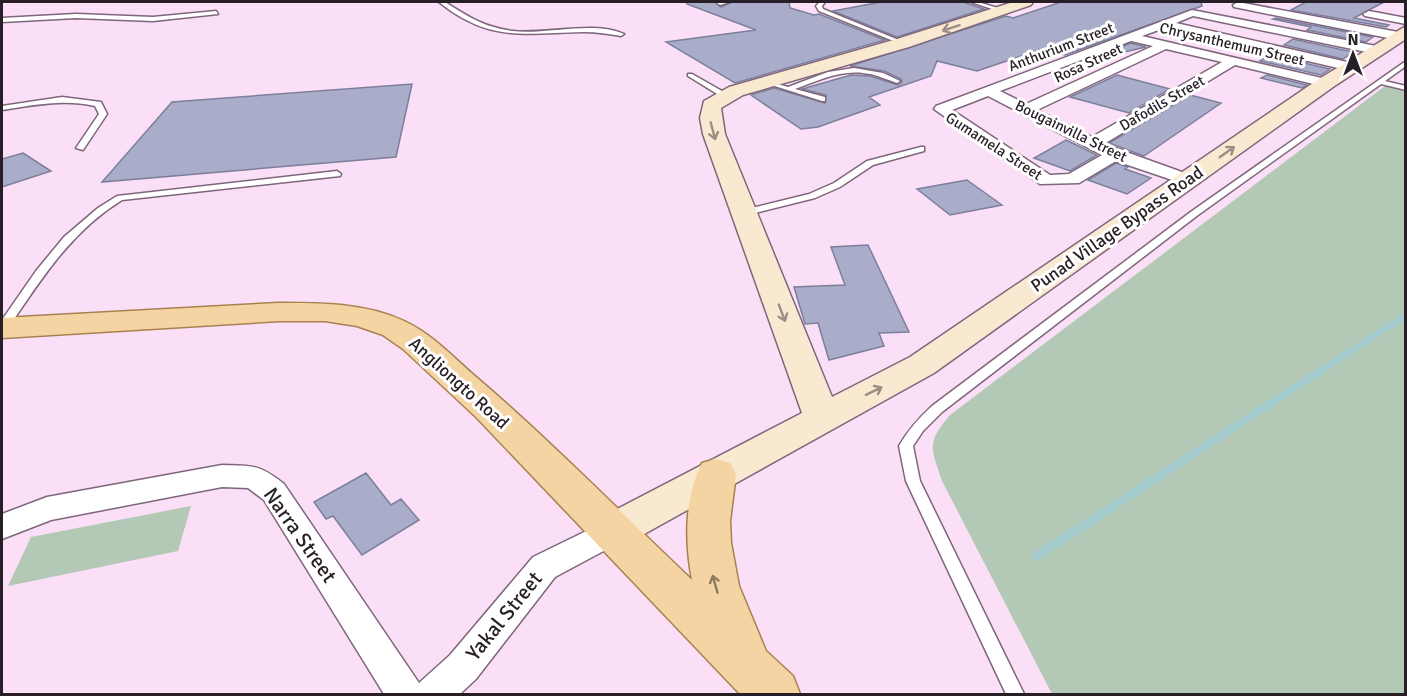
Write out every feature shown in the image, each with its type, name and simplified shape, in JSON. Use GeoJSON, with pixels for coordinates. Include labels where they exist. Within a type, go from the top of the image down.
{"type":"FeatureCollection","features":[{"type":"Feature","properties":{"kind":"main road"},"geometry":{"type":"LineString","coordinates":[[822,417],[743,213],[710,118],[711,105],[725,95],[903,43],[1026,2]]}},
{"type":"Feature","properties":{"kind":"main road","name":"Punad Village Bypass Road"},"geometry":{"type":"LineString","coordinates":[[613,531],[922,365],[1403,29]]}},
{"type":"Feature","properties":{"kind":"main road","name":"Angliongto Road"},"geometry":{"type":"LineString","coordinates":[[2,328],[279,312],[325,312],[363,317],[394,327],[416,342],[489,408],[766,685]]}},
{"type":"Feature","properties":{"kind":"main road"},"geometry":{"type":"LineString","coordinates":[[716,474],[707,525],[711,570],[729,623],[766,685]]}},
{"type":"Feature","properties":{"kind":"street"},"geometry":{"type":"LineString","coordinates":[[1238,5],[1403,29]]}},
{"type":"Feature","properties":{"kind":"street"},"geometry":{"type":"LineString","coordinates":[[1360,12],[1403,29]]}},
{"type":"Feature","properties":{"kind":"street","name":"Anthurium Street"},"geometry":{"type":"LineString","coordinates":[[941,109],[991,92],[1192,13],[1376,50]]}},
{"type":"Feature","properties":{"kind":"street"},"geometry":{"type":"LineString","coordinates":[[1164,24],[1351,67]]}},
{"type":"Feature","properties":{"kind":"street","name":"Chrysanthemum Street"},"geometry":{"type":"LineString","coordinates":[[1131,37],[1326,84]]}},
{"type":"Feature","properties":{"kind":"street","name":"Rosa Street"},"geometry":{"type":"LineString","coordinates":[[1025,110],[1165,45]]}},
{"type":"Feature","properties":{"kind":"street","name":"Dafodils Street"},"geometry":{"type":"LineString","coordinates":[[1092,144],[1233,62]]}},
{"type":"Feature","properties":{"kind":"street","name":"Bougainvilla Street"},"geometry":{"type":"LineString","coordinates":[[991,92],[1114,154],[1187,180]]}},
{"type":"Feature","properties":{"kind":"street","name":"Gumamela Street"},"geometry":{"type":"LineString","coordinates":[[941,109],[1046,180],[1073,179],[1114,154]]}},
{"type":"Feature","properties":{"kind":"street","name":"Narra Street"},"geometry":{"type":"LineString","coordinates":[[2,527],[47,509],[222,476],[255,477],[274,492],[405,694]]}},
{"type":"Feature","properties":{"kind":"street","name":"Yakal Street"},"geometry":{"type":"LineString","coordinates":[[433,694],[463,667],[544,567],[613,531]]}},
{"type":"Feature","properties":{"kind":"lane"},"geometry":{"type":"LineString","coordinates":[[442,2],[478,25],[514,33],[587,30],[621,34]]}},
{"type":"Feature","properties":{"kind":"lane"},"geometry":{"type":"LineString","coordinates":[[720,3],[727,2]]}},
{"type":"Feature","properties":{"kind":"lane"},"geometry":{"type":"LineString","coordinates":[[822,2],[819,6],[821,10],[903,43]]}},
{"type":"Feature","properties":{"kind":"lane"},"geometry":{"type":"LineString","coordinates":[[974,2],[1001,10]]}},
{"type":"Feature","properties":{"kind":"lane"},"geometry":{"type":"LineString","coordinates":[[2,21],[75,16],[153,19],[216,13]]}},
{"type":"Feature","properties":{"kind":"lane"},"geometry":{"type":"LineString","coordinates":[[788,89],[831,74],[859,68],[877,72],[897,81]]}},
{"type":"Feature","properties":{"kind":"lane"},"geometry":{"type":"LineString","coordinates":[[1015,694],[913,481],[906,446],[918,428],[937,409],[1195,213],[1403,68]]}},
{"type":"Feature","properties":{"kind":"lane"},"geometry":{"type":"LineString","coordinates":[[690,75],[725,95]]}},
{"type":"Feature","properties":{"kind":"lane"},"geometry":{"type":"LineString","coordinates":[[765,82],[822,99]]}},
{"type":"Feature","properties":{"kind":"lane"},"geometry":{"type":"LineString","coordinates":[[1381,82],[1406,88]]}},
{"type":"Feature","properties":{"kind":"lane"},"geometry":{"type":"LineString","coordinates":[[2,108],[53,98],[69,98],[98,104],[103,114],[80,147]]}},
{"type":"Feature","properties":{"kind":"lane"},"geometry":{"type":"LineString","coordinates":[[743,213],[812,196],[837,185],[870,163],[921,149]]}},
{"type":"Feature","properties":{"kind":"lane"},"geometry":{"type":"LineString","coordinates":[[2,328],[65,238],[99,209],[120,198],[337,174]]}},
{"type":"Feature","properties":{"kind":"green space"},"geometry":{"type":"Polygon","coordinates":[[[1385,86],[1406,91],[1405,694],[1052,694],[942,481],[933,453],[937,432],[950,415],[1385,86]]]}},
{"type":"Feature","properties":{"kind":"green space"},"geometry":{"type":"Polygon","coordinates":[[[191,506],[178,551],[8,586],[31,537],[191,506]]]}},
{"type":"Feature","properties":{"kind":"building"},"geometry":{"type":"Polygon","coordinates":[[[687,2],[716,2],[721,7],[732,2],[789,2],[790,8],[814,15],[819,14],[885,40],[735,83],[666,42],[756,30],[687,4],[687,2]]]}},
{"type":"Feature","properties":{"kind":"building"},"geometry":{"type":"Polygon","coordinates":[[[881,2],[963,2],[984,9],[897,37],[833,11],[881,2]]]}},
{"type":"Feature","properties":{"kind":"building"},"geometry":{"type":"Polygon","coordinates":[[[1061,2],[1201,2],[1202,6],[1065,55],[1042,49],[977,71],[937,61],[931,76],[869,97],[880,105],[818,127],[801,129],[751,95],[774,88],[825,103],[826,95],[802,89],[851,75],[870,76],[898,85],[902,82],[901,79],[884,71],[850,66],[1006,16],[1013,18],[1061,2]]]}},
{"type":"Feature","properties":{"kind":"building"},"geometry":{"type":"Polygon","coordinates":[[[1306,2],[1384,2],[1354,18],[1389,25],[1386,27],[1291,10],[1306,2]]]}},
{"type":"Feature","properties":{"kind":"building"},"geometry":{"type":"Polygon","coordinates":[[[1273,19],[1373,37],[1366,42],[1307,30],[1311,27],[1273,19]]]}},
{"type":"Feature","properties":{"kind":"building"},"geometry":{"type":"Polygon","coordinates":[[[1293,39],[1353,52],[1343,59],[1284,45],[1293,39]]]}},
{"type":"Feature","properties":{"kind":"building"},"geometry":{"type":"Polygon","coordinates":[[[1131,43],[1146,47],[1085,61],[1131,43]]]}},
{"type":"Feature","properties":{"kind":"building"},"geometry":{"type":"Polygon","coordinates":[[[1270,55],[1330,69],[1321,75],[1260,61],[1270,55]]]}},
{"type":"Feature","properties":{"kind":"building"},"geometry":{"type":"Polygon","coordinates":[[[1117,75],[1170,89],[1129,113],[1070,97],[1117,75]]]}},
{"type":"Feature","properties":{"kind":"building"},"geometry":{"type":"Polygon","coordinates":[[[1267,75],[1307,85],[1302,88],[1261,78],[1267,75]]]}},
{"type":"Feature","properties":{"kind":"building"},"geometry":{"type":"Polygon","coordinates":[[[412,84],[396,157],[102,182],[172,102],[412,84]]]}},
{"type":"Feature","properties":{"kind":"building"},"geometry":{"type":"Polygon","coordinates":[[[1190,95],[1221,103],[1144,156],[1109,143],[1190,95]]]}},
{"type":"Feature","properties":{"kind":"building"},"geometry":{"type":"Polygon","coordinates":[[[1066,140],[1097,155],[1070,171],[1034,158],[1066,140]]]}},
{"type":"Feature","properties":{"kind":"building"},"geometry":{"type":"Polygon","coordinates":[[[23,153],[51,171],[2,187],[2,159],[23,153]]]}},
{"type":"Feature","properties":{"kind":"building"},"geometry":{"type":"Polygon","coordinates":[[[1116,163],[1128,167],[1125,169],[1151,178],[1127,194],[1088,180],[1116,163]]]}},
{"type":"Feature","properties":{"kind":"building"},"geometry":{"type":"Polygon","coordinates":[[[967,180],[1002,205],[950,215],[917,189],[967,180]]]}},
{"type":"Feature","properties":{"kind":"building"},"geometry":{"type":"Polygon","coordinates":[[[868,245],[909,332],[879,333],[884,346],[829,360],[818,323],[805,324],[794,287],[845,285],[831,247],[868,245]]]}},
{"type":"Feature","properties":{"kind":"building"},"geometry":{"type":"Polygon","coordinates":[[[366,473],[391,505],[401,499],[419,520],[362,555],[333,516],[326,519],[314,502],[366,473]]]}},
{"type":"Feature","properties":{"kind":"waterway"},"geometry":{"type":"LineString","coordinates":[[1037,556],[1406,315]]}}]}
